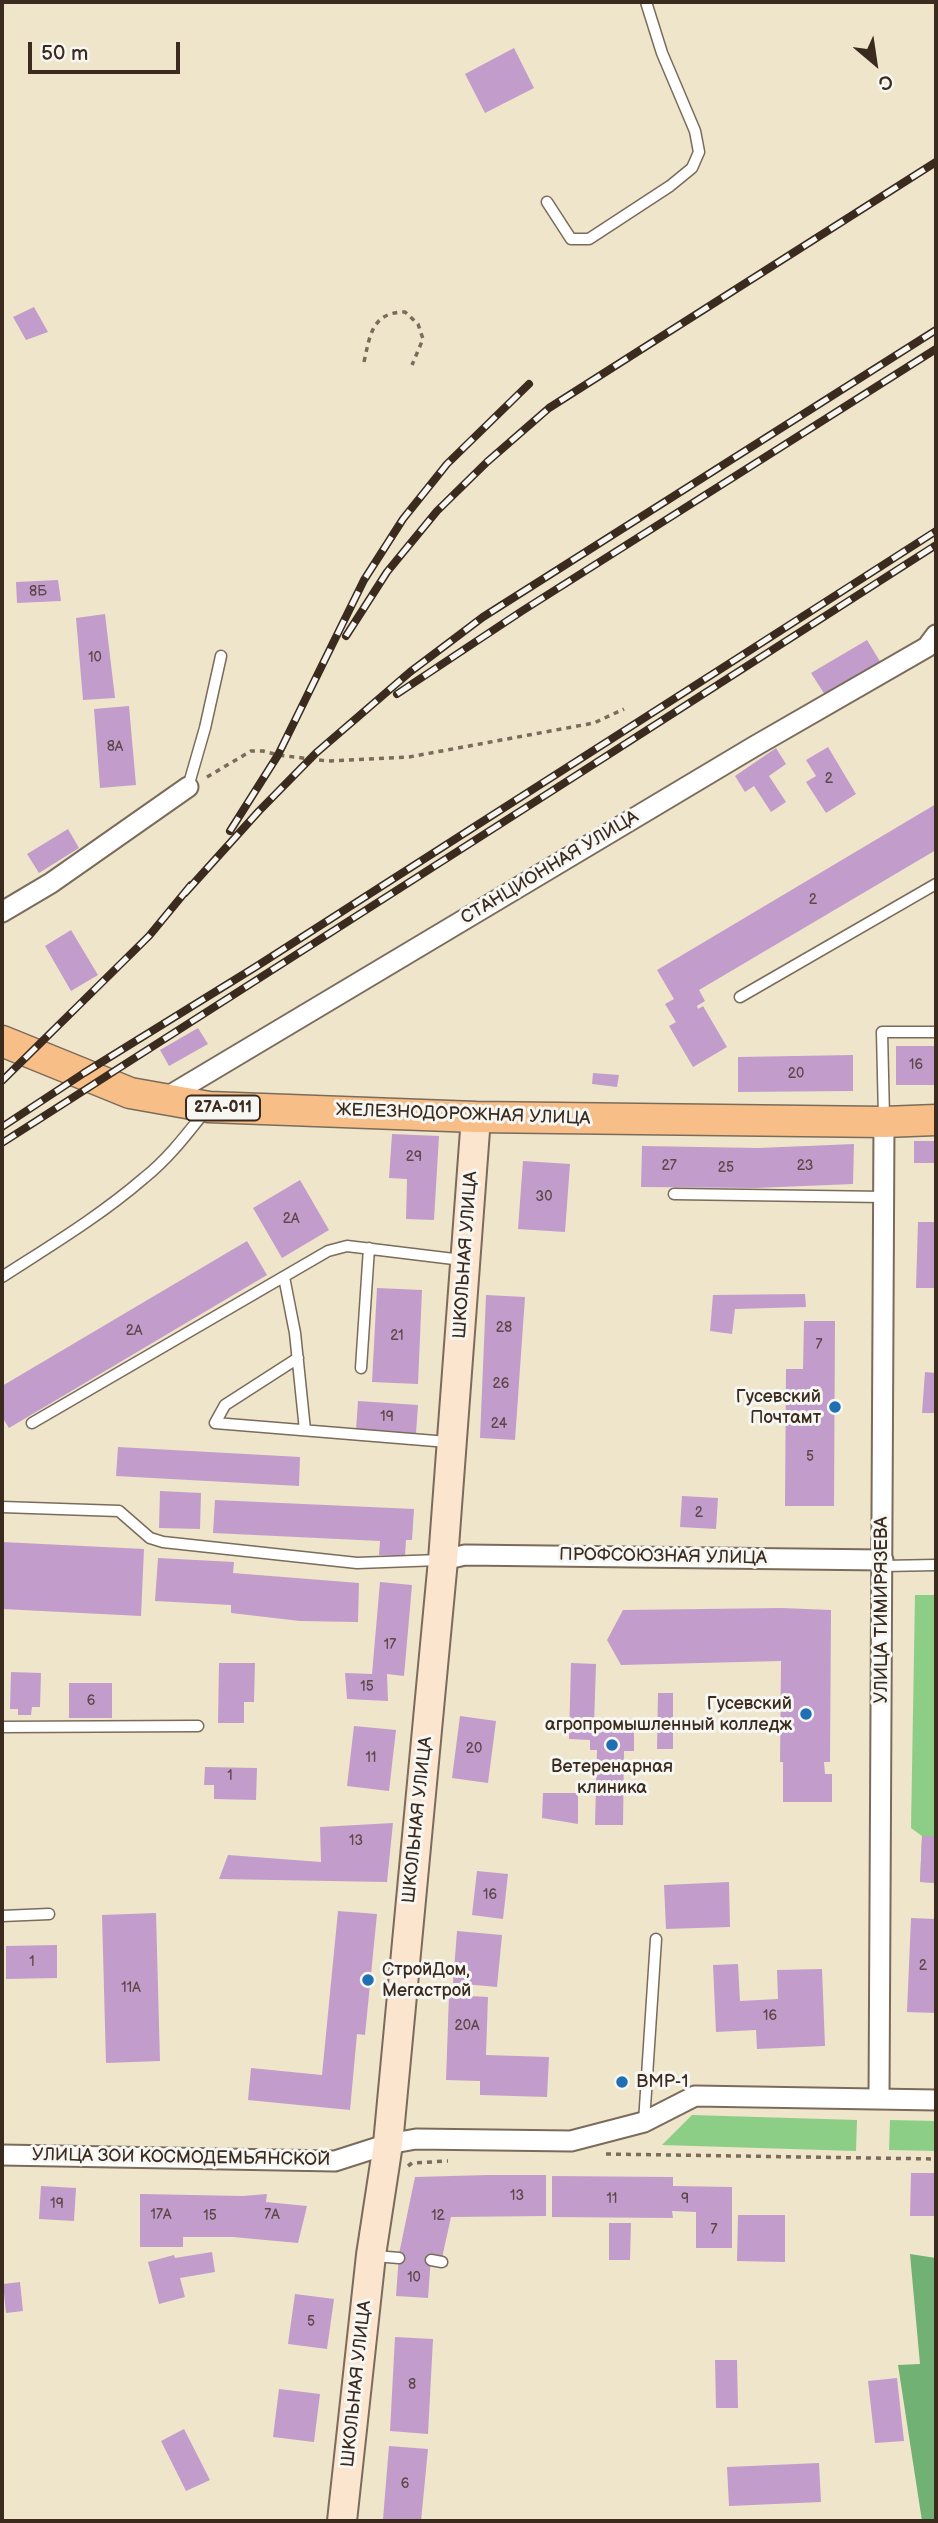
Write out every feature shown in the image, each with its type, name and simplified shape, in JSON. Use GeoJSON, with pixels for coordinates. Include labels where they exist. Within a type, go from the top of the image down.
{"type":"FeatureCollection","features":[{"type":"Feature","properties":{"kind":"main road","name":"ЖЕЛЕЗНОДОРОЖНАЯ УЛИЦА"},"geometry":{"type":"LineString","coordinates":[[2,1041],[130,1093],[209,1107],[476,1117],[884,1122],[936,1120]]}},
{"type":"Feature","properties":{"kind":"main road","name":"ШКОЛЬНАЯ УЛИЦА"},"geometry":{"type":"LineString","coordinates":[[342,2521],[371,2255],[388,2144],[443,1560],[476,1117]]}},
{"type":"Feature","properties":{"kind":"street","name":"СТАНЦИОННАЯ УЛИЦА"},"geometry":{"type":"LineString","coordinates":[[162,1100],[755,746],[927,647],[936,635]]}},
{"type":"Feature","properties":{"kind":"street"},"geometry":{"type":"LineString","coordinates":[[2,912],[51,883],[188,787]]}},
{"type":"Feature","properties":{"kind":"street","name":"УЛИЦА ТИМИРЯЗЕВА"},"geometry":{"type":"LineString","coordinates":[[879,2098],[884,1122]]}},
{"type":"Feature","properties":{"kind":"street","name":"ПРОФСОЮЗНАЯ УЛИЦА"},"geometry":{"type":"LineString","coordinates":[[443,1560],[465,1555],[883,1563]]}},
{"type":"Feature","properties":{"kind":"street","name":"УЛИЦА ЗОИ КОСМОДЕМЬЯНСКОЙ"},"geometry":{"type":"LineString","coordinates":[[2,2155],[335,2161],[416,2138],[571,2141],[644,2122],[695,2096],[936,2100]]}},
{"type":"Feature","properties":{"kind":"lane"},"geometry":{"type":"LineString","coordinates":[[547,202],[571,239],[589,239],[670,186],[692,168],[699,152],[695,131],[662,53],[646,2]]}},
{"type":"Feature","properties":{"kind":"lane"},"geometry":{"type":"LineString","coordinates":[[188,787],[221,656]]}},
{"type":"Feature","properties":{"kind":"lane"},"geometry":{"type":"LineString","coordinates":[[740,997],[936,884]]}},
{"type":"Feature","properties":{"kind":"lane"},"geometry":{"type":"LineString","coordinates":[[884,1122],[882,1032],[936,1032]]}},
{"type":"Feature","properties":{"kind":"lane"},"geometry":{"type":"LineString","coordinates":[[2,1277],[79,1228],[145,1178],[209,1107]]}},
{"type":"Feature","properties":{"kind":"lane"},"geometry":{"type":"LineString","coordinates":[[674,1194],[884,1197]]}},
{"type":"Feature","properties":{"kind":"lane"},"geometry":{"type":"LineString","coordinates":[[32,1423],[328,1251],[347,1246],[466,1260]]}},
{"type":"Feature","properties":{"kind":"lane"},"geometry":{"type":"LineString","coordinates":[[361,1368],[369,1248]]}},
{"type":"Feature","properties":{"kind":"lane"},"geometry":{"type":"LineString","coordinates":[[284,1277],[295,1333],[305,1430]]}},
{"type":"Feature","properties":{"kind":"lane"},"geometry":{"type":"LineString","coordinates":[[298,1358],[225,1405],[215,1423],[452,1442]]}},
{"type":"Feature","properties":{"kind":"lane"},"geometry":{"type":"LineString","coordinates":[[2,1507],[119,1511],[150,1538],[163,1542],[357,1563],[443,1560]]}},
{"type":"Feature","properties":{"kind":"lane"},"geometry":{"type":"LineString","coordinates":[[883,1563],[936,1565]]}},
{"type":"Feature","properties":{"kind":"lane"},"geometry":{"type":"LineString","coordinates":[[2,1727],[198,1726]]}},
{"type":"Feature","properties":{"kind":"lane"},"geometry":{"type":"LineString","coordinates":[[2,1916],[50,1914]]}},
{"type":"Feature","properties":{"kind":"lane"},"geometry":{"type":"LineString","coordinates":[[644,2122],[656,1939]]}},
{"type":"Feature","properties":{"kind":"lane"},"geometry":{"type":"LineString","coordinates":[[371,2255],[399,2258]]}},
{"type":"Feature","properties":{"kind":"path"},"geometry":{"type":"LineString","coordinates":[[364,362],[371,331],[380,318],[391,312],[405,312],[418,324],[423,339],[412,365]]}},
{"type":"Feature","properties":{"kind":"path"},"geometry":{"type":"LineString","coordinates":[[188,787],[251,751],[327,761],[409,757],[594,723],[624,709]]}},
{"type":"Feature","properties":{"kind":"path"},"geometry":{"type":"LineString","coordinates":[[600,2154],[936,2159]]}},
{"type":"Feature","properties":{"kind":"path"},"geometry":{"type":"LineString","coordinates":[[405,2167],[412,2163],[452,2161]]}},
{"type":"Feature","properties":{"kind":"green space"},"geometry":{"type":"Polygon","coordinates":[[[915,1595],[936,1595],[936,1883],[920,1882],[922,1836],[911,1828],[915,1595]]]}},
{"type":"Feature","properties":{"kind":"green space"},"geometry":{"type":"Polygon","coordinates":[[[692,2115],[857,2120],[856,2151],[662,2145],[692,2115]]]}},
{"type":"Feature","properties":{"kind":"green space"},"geometry":{"type":"Polygon","coordinates":[[[890,2120],[936,2121],[936,2151],[889,2150],[890,2120]]]}},
{"type":"Feature","properties":{"kind":"green space"},"geometry":{"type":"Polygon","coordinates":[[[910,2254],[936,2258],[936,2521],[922,2521],[898,2365],[920,2364],[910,2254]]]}},
{"type":"Feature","properties":{"kind":"building"},"geometry":{"type":"Polygon","coordinates":[[[514,48],[534,88],[485,113],[465,74],[514,48]]]}},
{"type":"Feature","properties":{"kind":"building"},"geometry":{"type":"Polygon","coordinates":[[[34,307],[48,332],[26,340],[13,317],[34,307]]]}},
{"type":"Feature","properties":{"kind":"building"},"geometry":{"type":"Polygon","coordinates":[[[58,580],[61,601],[17,603],[16,582],[58,580]]]}},
{"type":"Feature","properties":{"kind":"building"},"geometry":{"type":"Polygon","coordinates":[[[105,614],[115,698],[83,700],[76,618],[105,614]]]}},
{"type":"Feature","properties":{"kind":"building"},"geometry":{"type":"Polygon","coordinates":[[[867,640],[881,663],[825,695],[811,673],[867,640]]]}},
{"type":"Feature","properties":{"kind":"building"},"geometry":{"type":"Polygon","coordinates":[[[129,706],[136,785],[100,788],[94,709],[129,706]]]}},
{"type":"Feature","properties":{"kind":"building"},"geometry":{"type":"Polygon","coordinates":[[[828,747],[856,794],[826,813],[806,782],[816,776],[806,760],[828,747]]]}},
{"type":"Feature","properties":{"kind":"building"},"geometry":{"type":"Polygon","coordinates":[[[776,748],[786,764],[769,776],[786,802],[771,812],[754,786],[745,792],[735,776],[776,748]]]}},
{"type":"Feature","properties":{"kind":"building"},"geometry":{"type":"Polygon","coordinates":[[[936,804],[936,850],[699,990],[705,1001],[697,1006],[698,1009],[703,1006],[727,1047],[693,1067],[669,1026],[676,1022],[665,1004],[674,999],[657,970],[936,804]]]}},
{"type":"Feature","properties":{"kind":"building"},"geometry":{"type":"Polygon","coordinates":[[[68,829],[79,848],[39,873],[27,854],[68,829]]]}},
{"type":"Feature","properties":{"kind":"building"},"geometry":{"type":"Polygon","coordinates":[[[71,930],[98,975],[71,991],[45,946],[71,930]]]}},
{"type":"Feature","properties":{"kind":"building"},"geometry":{"type":"Polygon","coordinates":[[[198,1028],[208,1044],[169,1066],[160,1050],[198,1028]]]}},
{"type":"Feature","properties":{"kind":"building"},"geometry":{"type":"Polygon","coordinates":[[[896,1046],[936,1046],[936,1085],[896,1085],[896,1046]]]}},
{"type":"Feature","properties":{"kind":"building"},"geometry":{"type":"Polygon","coordinates":[[[853,1055],[853,1091],[738,1092],[738,1057],[853,1055]]]}},
{"type":"Feature","properties":{"kind":"building"},"geometry":{"type":"Polygon","coordinates":[[[593,1073],[619,1075],[617,1087],[592,1084],[593,1073]]]}},
{"type":"Feature","properties":{"kind":"building"},"geometry":{"type":"Polygon","coordinates":[[[392,1134],[439,1136],[434,1220],[406,1219],[407,1179],[389,1178],[392,1134]]]}},
{"type":"Feature","properties":{"kind":"building"},"geometry":{"type":"Polygon","coordinates":[[[914,1141],[936,1141],[936,1163],[914,1163],[914,1141]]]}},
{"type":"Feature","properties":{"kind":"building"},"geometry":{"type":"Polygon","coordinates":[[[854,1144],[853,1184],[756,1188],[641,1187],[642,1146],[758,1148],[854,1144]]]}},
{"type":"Feature","properties":{"kind":"building"},"geometry":{"type":"Polygon","coordinates":[[[523,1161],[570,1164],[565,1232],[518,1229],[523,1161]]]}},
{"type":"Feature","properties":{"kind":"building"},"geometry":{"type":"Polygon","coordinates":[[[300,1180],[329,1230],[282,1258],[253,1208],[300,1180]]]}},
{"type":"Feature","properties":{"kind":"building"},"geometry":{"type":"Polygon","coordinates":[[[918,1222],[936,1222],[936,1288],[916,1288],[918,1222]]]}},
{"type":"Feature","properties":{"kind":"building"},"geometry":{"type":"Polygon","coordinates":[[[247,1241],[267,1275],[9,1428],[2,1417],[2,1386],[247,1241]]]}},
{"type":"Feature","properties":{"kind":"building"},"geometry":{"type":"Polygon","coordinates":[[[377,1288],[422,1290],[418,1384],[372,1382],[377,1288]]]}},
{"type":"Feature","properties":{"kind":"building"},"geometry":{"type":"Polygon","coordinates":[[[805,1294],[806,1307],[735,1309],[732,1334],[710,1331],[713,1295],[805,1294]]]}},
{"type":"Feature","properties":{"kind":"building"},"geometry":{"type":"Polygon","coordinates":[[[486,1295],[525,1297],[515,1440],[480,1438],[486,1295]]]}},
{"type":"Feature","properties":{"kind":"building"},"geometry":{"type":"Polygon","coordinates":[[[804,1321],[835,1321],[834,1506],[785,1506],[786,1369],[803,1369],[804,1321]]]}},
{"type":"Feature","properties":{"kind":"building"},"geometry":{"type":"Polygon","coordinates":[[[925,1372],[936,1373],[936,1413],[922,1413],[925,1372]]]}},
{"type":"Feature","properties":{"kind":"building"},"geometry":{"type":"Polygon","coordinates":[[[358,1401],[418,1405],[416,1434],[356,1430],[358,1401]]]}},
{"type":"Feature","properties":{"kind":"building"},"geometry":{"type":"Polygon","coordinates":[[[118,1447],[300,1457],[299,1486],[116,1476],[118,1447]]]}},
{"type":"Feature","properties":{"kind":"building"},"geometry":{"type":"Polygon","coordinates":[[[160,1491],[201,1493],[200,1529],[159,1528],[160,1491]]]}},
{"type":"Feature","properties":{"kind":"building"},"geometry":{"type":"Polygon","coordinates":[[[682,1496],[718,1498],[716,1529],[680,1527],[682,1496]]]}},
{"type":"Feature","properties":{"kind":"building"},"geometry":{"type":"Polygon","coordinates":[[[215,1500],[414,1509],[412,1540],[406,1540],[405,1556],[379,1555],[380,1541],[213,1533],[215,1500]]]}},
{"type":"Feature","properties":{"kind":"building"},"geometry":{"type":"Polygon","coordinates":[[[2,1542],[144,1549],[141,1616],[2,1609],[2,1542]]]}},
{"type":"Feature","properties":{"kind":"building"},"geometry":{"type":"Polygon","coordinates":[[[158,1558],[234,1562],[233,1573],[359,1583],[358,1622],[300,1621],[231,1613],[231,1605],[155,1601],[158,1558]]]}},
{"type":"Feature","properties":{"kind":"building"},"geometry":{"type":"Polygon","coordinates":[[[380,1582],[412,1585],[404,1676],[387,1674],[388,1701],[347,1699],[345,1673],[372,1674],[380,1582]]]}},
{"type":"Feature","properties":{"kind":"building","name":"Гусевский агропромышленный колледж"},"geometry":{"type":"Polygon","coordinates":[[[623,1610],[831,1610],[830,1762],[824,1762],[825,1774],[832,1774],[832,1802],[783,1802],[783,1762],[780,1762],[781,1661],[621,1665],[607,1640],[623,1610]]]}},
{"type":"Feature","properties":{"kind":"building"},"geometry":{"type":"Polygon","coordinates":[[[219,1663],[255,1663],[254,1702],[244,1702],[244,1723],[218,1723],[219,1663]]]}},
{"type":"Feature","properties":{"kind":"building","name":"Ветеренарная клиника"},"geometry":{"type":"Polygon","coordinates":[[[571,1663],[596,1664],[594,1726],[634,1727],[634,1751],[624,1751],[623,1825],[595,1825],[597,1750],[590,1750],[590,1740],[569,1739],[571,1663]]]}},
{"type":"Feature","properties":{"kind":"building"},"geometry":{"type":"Polygon","coordinates":[[[11,1672],[41,1673],[40,1707],[32,1707],[31,1715],[18,1715],[18,1709],[10,1709],[11,1672]]]}},
{"type":"Feature","properties":{"kind":"building"},"geometry":{"type":"Polygon","coordinates":[[[69,1683],[112,1683],[112,1718],[69,1718],[69,1683]]]}},
{"type":"Feature","properties":{"kind":"building"},"geometry":{"type":"Polygon","coordinates":[[[658,1693],[673,1693],[673,1749],[657,1749],[658,1693]]]}},
{"type":"Feature","properties":{"kind":"building"},"geometry":{"type":"Polygon","coordinates":[[[460,1716],[496,1721],[488,1783],[452,1778],[460,1716]]]}},
{"type":"Feature","properties":{"kind":"building"},"geometry":{"type":"Polygon","coordinates":[[[354,1726],[396,1730],[389,1791],[347,1786],[354,1726]]]}},
{"type":"Feature","properties":{"kind":"building"},"geometry":{"type":"Polygon","coordinates":[[[205,1767],[257,1768],[256,1800],[214,1799],[214,1785],[204,1785],[205,1767]]]}},
{"type":"Feature","properties":{"kind":"building"},"geometry":{"type":"Polygon","coordinates":[[[543,1793],[578,1793],[578,1824],[542,1818],[543,1793]]]}},
{"type":"Feature","properties":{"kind":"building"},"geometry":{"type":"Polygon","coordinates":[[[393,1823],[387,1882],[219,1879],[228,1855],[321,1862],[320,1827],[393,1823]]]}},
{"type":"Feature","properties":{"kind":"building"},"geometry":{"type":"Polygon","coordinates":[[[922,1836],[936,1836],[936,1883],[920,1882],[922,1836]]]}},
{"type":"Feature","properties":{"kind":"building"},"geometry":{"type":"Polygon","coordinates":[[[477,1871],[508,1874],[503,1919],[472,1915],[477,1871]]]}},
{"type":"Feature","properties":{"kind":"building"},"geometry":{"type":"Polygon","coordinates":[[[729,1882],[730,1927],[666,1929],[664,1885],[729,1882]]]}},
{"type":"Feature","properties":{"kind":"building"},"geometry":{"type":"Polygon","coordinates":[[[338,1911],[377,1914],[365,2035],[357,2034],[350,2110],[248,2100],[251,2068],[322,2075],[338,1911]]]}},
{"type":"Feature","properties":{"kind":"building"},"geometry":{"type":"Polygon","coordinates":[[[156,1913],[160,2061],[106,2063],[102,1915],[156,1913]]]}},
{"type":"Feature","properties":{"kind":"building"},"geometry":{"type":"Polygon","coordinates":[[[911,1918],[936,1919],[936,2013],[907,2012],[911,1918]]]}},
{"type":"Feature","properties":{"kind":"building"},"geometry":{"type":"Polygon","coordinates":[[[457,1931],[502,1935],[497,1987],[453,1983],[457,1931]]]}},
{"type":"Feature","properties":{"kind":"building"},"geometry":{"type":"Polygon","coordinates":[[[57,1945],[57,1978],[6,1979],[6,1946],[57,1945]]]}},
{"type":"Feature","properties":{"kind":"building"},"geometry":{"type":"Polygon","coordinates":[[[738,1964],[740,2001],[778,1999],[777,1970],[822,1969],[825,2046],[757,2049],[756,2030],[716,2032],[713,1965],[738,1964]]]}},
{"type":"Feature","properties":{"kind":"building"},"geometry":{"type":"Polygon","coordinates":[[[449,1995],[488,1997],[486,2055],[549,2057],[547,2097],[480,2095],[480,2081],[446,2080],[449,1995]]]}},
{"type":"Feature","properties":{"kind":"building"},"geometry":{"type":"Polygon","coordinates":[[[911,2173],[936,2173],[936,2216],[910,2216],[911,2173]]]}},
{"type":"Feature","properties":{"kind":"building"},"geometry":{"type":"Polygon","coordinates":[[[546,2175],[546,2216],[451,2217],[442,2258],[431,2257],[428,2298],[396,2296],[399,2254],[415,2177],[546,2175]]]}},
{"type":"Feature","properties":{"kind":"building"},"geometry":{"type":"Polygon","coordinates":[[[552,2176],[673,2177],[673,2186],[732,2187],[732,2248],[696,2248],[696,2212],[672,2211],[673,2218],[552,2217],[552,2176]]]}},
{"type":"Feature","properties":{"kind":"building"},"geometry":{"type":"Polygon","coordinates":[[[41,2186],[76,2188],[74,2221],[39,2219],[41,2186]]]}},
{"type":"Feature","properties":{"kind":"building"},"geometry":{"type":"Polygon","coordinates":[[[140,2194],[267,2194],[266,2202],[307,2206],[298,2243],[233,2237],[183,2237],[183,2247],[140,2247],[140,2194]]]}},
{"type":"Feature","properties":{"kind":"building"},"geometry":{"type":"Polygon","coordinates":[[[738,2215],[785,2215],[785,2262],[737,2261],[738,2215]]]}},
{"type":"Feature","properties":{"kind":"building"},"geometry":{"type":"Polygon","coordinates":[[[609,2223],[631,2223],[630,2260],[609,2260],[609,2223]]]}},
{"type":"Feature","properties":{"kind":"building"},"geometry":{"type":"Polygon","coordinates":[[[212,2252],[215,2272],[180,2278],[185,2297],[159,2304],[148,2262],[174,2255],[175,2258],[212,2252]]]}},
{"type":"Feature","properties":{"kind":"building"},"geometry":{"type":"Polygon","coordinates":[[[20,2282],[23,2311],[6,2313],[3,2284],[20,2282]]]}},
{"type":"Feature","properties":{"kind":"building"},"geometry":{"type":"Polygon","coordinates":[[[295,2294],[334,2299],[327,2349],[288,2344],[295,2294]]]}},
{"type":"Feature","properties":{"kind":"building"},"geometry":{"type":"Polygon","coordinates":[[[395,2337],[433,2339],[428,2434],[390,2431],[395,2337]]]}},
{"type":"Feature","properties":{"kind":"building"},"geometry":{"type":"Polygon","coordinates":[[[715,2360],[737,2360],[738,2408],[716,2408],[715,2360]]]}},
{"type":"Feature","properties":{"kind":"building"},"geometry":{"type":"Polygon","coordinates":[[[897,2378],[904,2441],[875,2443],[868,2381],[897,2378]]]}},
{"type":"Feature","properties":{"kind":"building"},"geometry":{"type":"Polygon","coordinates":[[[279,2389],[320,2394],[314,2442],[273,2437],[279,2389]]]}},
{"type":"Feature","properties":{"kind":"building"},"geometry":{"type":"Polygon","coordinates":[[[184,2429],[210,2480],[186,2491],[161,2441],[184,2429]]]}},
{"type":"Feature","properties":{"kind":"building"},"geometry":{"type":"Polygon","coordinates":[[[389,2446],[428,2449],[421,2521],[383,2519],[389,2446]]]}},
{"type":"Feature","properties":{"kind":"building"},"geometry":{"type":"Polygon","coordinates":[[[819,2463],[821,2502],[729,2506],[727,2467],[819,2463]]]}},
{"type":"Feature","properties":{"kind":"railway"},"geometry":{"type":"LineString","coordinates":[[346,636],[387,572],[437,511],[487,462],[549,408],[936,162]]}},
{"type":"Feature","properties":{"kind":"railway"},"geometry":{"type":"LineString","coordinates":[[185,893],[316,753],[410,672],[483,617],[936,330]]}},
{"type":"Feature","properties":{"kind":"railway"},"geometry":{"type":"LineString","coordinates":[[397,694],[522,611],[936,349]]}},
{"type":"Feature","properties":{"kind":"railway"},"geometry":{"type":"LineString","coordinates":[[230,831],[278,755],[364,580],[403,519],[447,464],[529,384]]}},
{"type":"Feature","properties":{"kind":"railway"},"geometry":{"type":"LineString","coordinates":[[2,1127],[936,531]]}},
{"type":"Feature","properties":{"kind":"railway"},"geometry":{"type":"LineString","coordinates":[[2,1143],[936,545]]}},
{"type":"Feature","properties":{"kind":"railway"},"geometry":{"type":"LineString","coordinates":[[2,1081],[149,936],[191,885]]}},
{"type":"Feature","properties":{"kind":"place","name":"Гусевский Почтамт"},"geometry":{"type":"Point","coordinates":[835,1407]}},
{"type":"Feature","properties":{"kind":"place","name":"Гусевский агропромышленный колледж"},"geometry":{"type":"Point","coordinates":[806,1714]}},
{"type":"Feature","properties":{"kind":"place","name":"Ветеренарная клиника"},"geometry":{"type":"Point","coordinates":[612,1745]}},
{"type":"Feature","properties":{"kind":"place","name":"СтройДом, Мегастрой"},"geometry":{"type":"Point","coordinates":[368,1980]}},
{"type":"Feature","properties":{"kind":"place","name":"BMP-1"},"geometry":{"type":"Point","coordinates":[622,2082]}}]}
